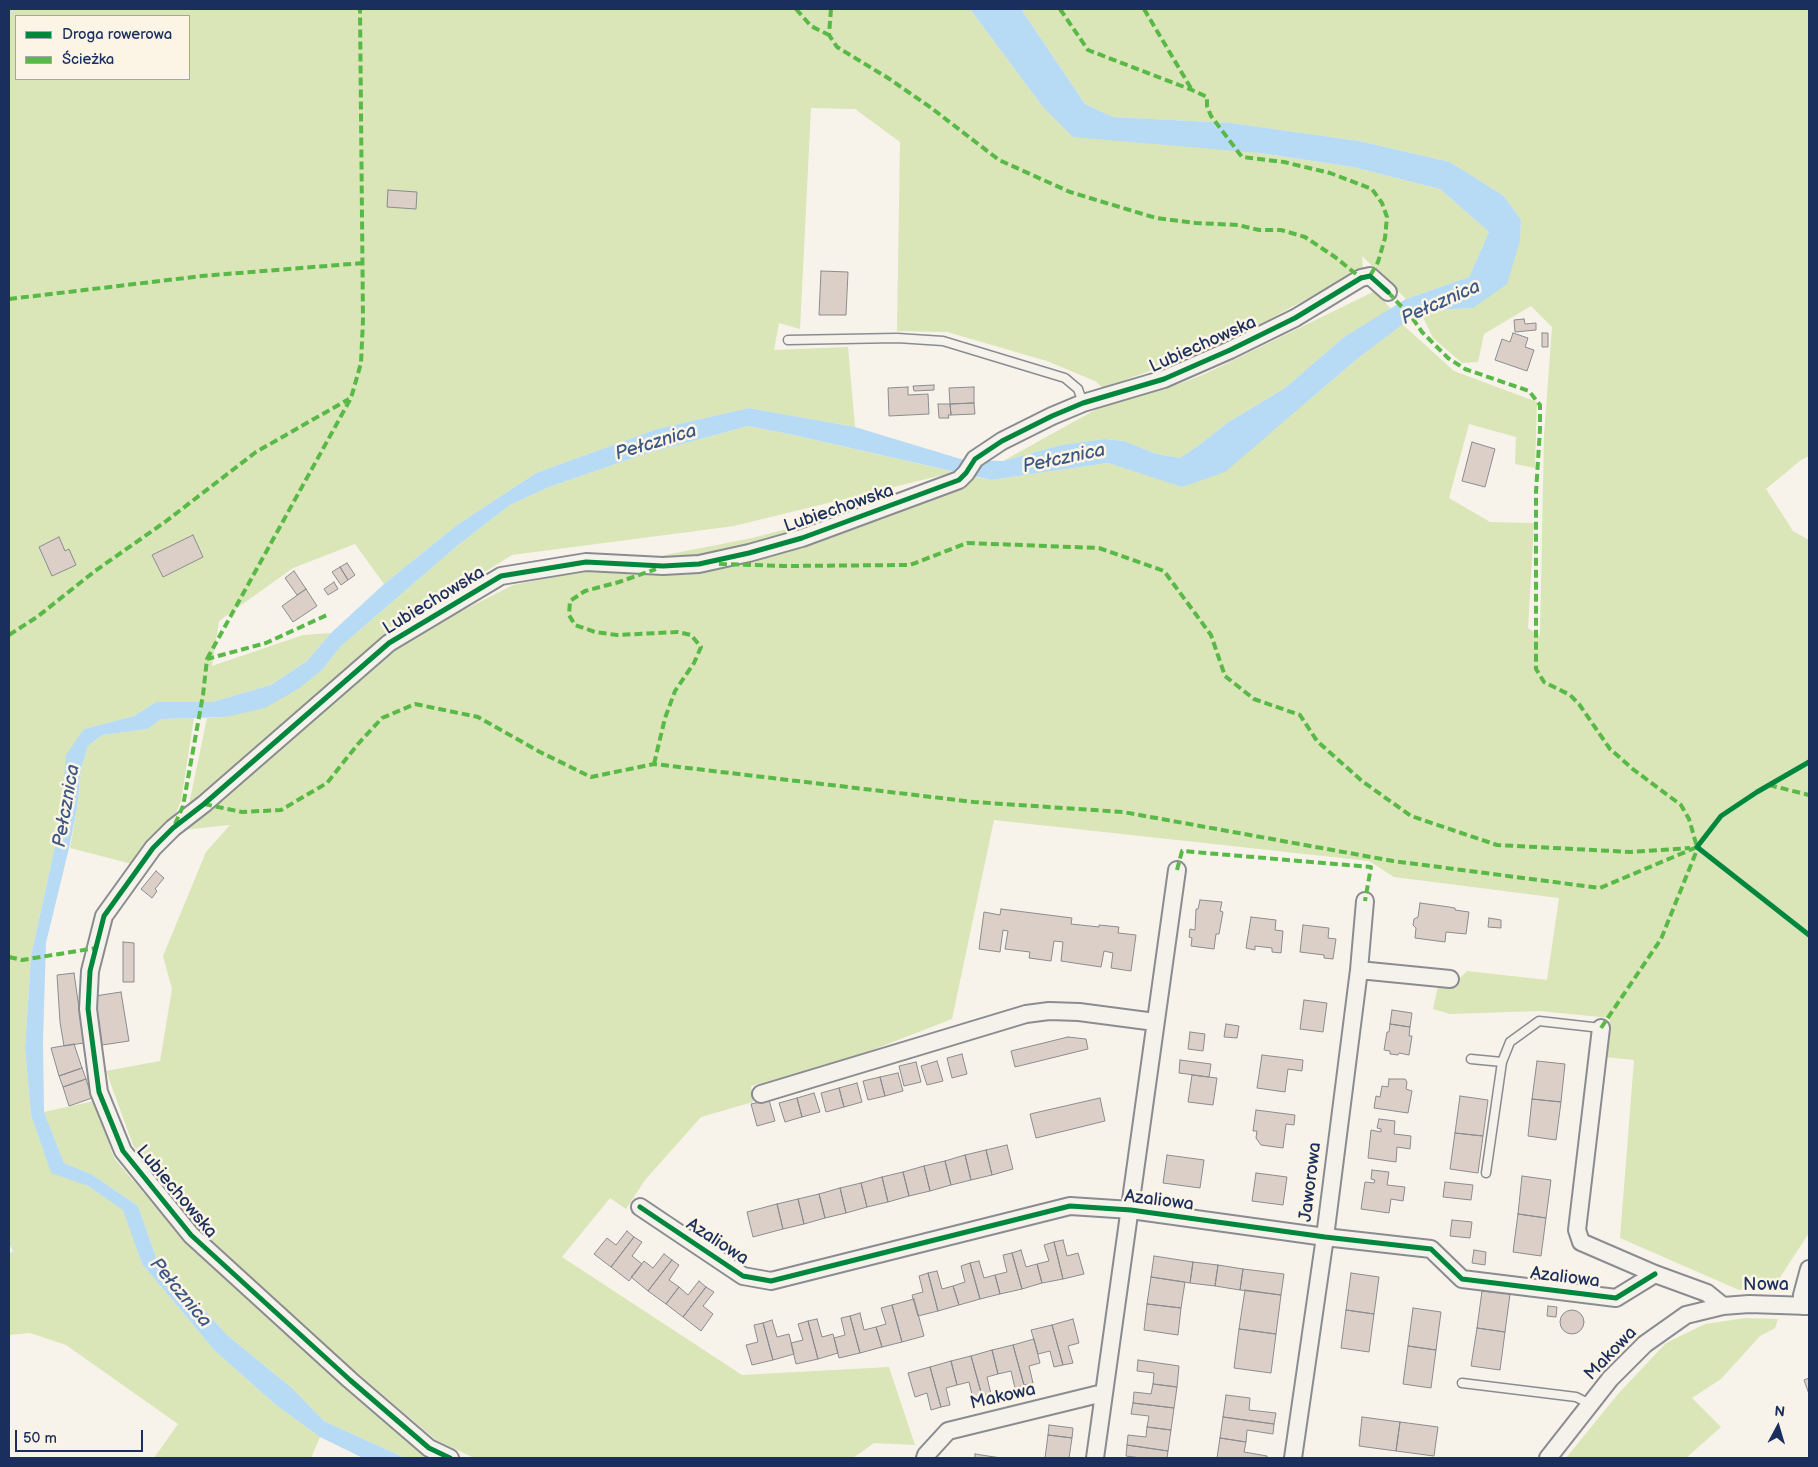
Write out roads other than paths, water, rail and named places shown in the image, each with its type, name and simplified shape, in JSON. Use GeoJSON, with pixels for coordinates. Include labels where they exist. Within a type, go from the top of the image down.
{"type":"FeatureCollection","features":[{"type":"Feature","properties":{"kind":"street","name":"Lubiechowska"},"geometry":{"type":"LineString","coordinates":[[450,1458],[429,1448],[350,1380],[190,1235],[123,1151],[99,1092],[88,1009],[90,971],[104,916],[154,848],[173,828],[204,804],[389,643],[501,576],[586,562],[662,566],[699,564],[749,553],[802,538],[959,480],[975,459],[1002,442],[1052,416],[1083,403],[1164,378],[1230,350],[1295,318],[1361,278],[1370,276],[1388,292]]}},
{"type":"Feature","properties":{"kind":"street","name":"Azaliowa"},"geometry":{"type":"LineString","coordinates":[[1095,1458],[1177,870]]}},
{"type":"Feature","properties":{"kind":"street","name":"Jaworowa"},"geometry":{"type":"LineString","coordinates":[[1293,1458],[1359,970],[1365,901]]}},
{"type":"Feature","properties":{"kind":"street"},"geometry":{"type":"LineString","coordinates":[[1359,970],[1450,979]]}},
{"type":"Feature","properties":{"kind":"street"},"geometry":{"type":"LineString","coordinates":[[761,1094],[1026,1014],[1049,1011],[1079,1012],[1155,1022]]}},
{"type":"Feature","properties":{"kind":"street"},"geometry":{"type":"LineString","coordinates":[[1601,1028],[1577,1230],[1582,1242],[1655,1274],[1707,1294],[1723,1306]]}},
{"type":"Feature","properties":{"kind":"street","name":"Azaliowa"},"geometry":{"type":"LineString","coordinates":[[640,1207],[743,1276],[771,1281],[1070,1206],[1131,1210],[1324,1237],[1431,1249],[1462,1278],[1616,1298],[1655,1274]]}},
{"type":"Feature","properties":{"kind":"street"},"geometry":{"type":"LineString","coordinates":[[1806,1306],[1802,1295],[1809,1269]]}},
{"type":"Feature","properties":{"kind":"street","name":"Nowa"},"geometry":{"type":"LineString","coordinates":[[1723,1306],[1750,1304],[1806,1306]]}},
{"type":"Feature","properties":{"kind":"street","name":"Makowa"},"geometry":{"type":"LineString","coordinates":[[1548,1458],[1610,1380],[1645,1344],[1686,1316],[1723,1306]]}},
{"type":"Feature","properties":{"kind":"street","name":"Makowa"},"geometry":{"type":"LineString","coordinates":[[926,1458],[926,1454],[948,1431],[1103,1393]]}},
{"type":"Feature","properties":{"kind":"lane"},"geometry":{"type":"LineString","coordinates":[[788,340],[897,338],[943,341],[1065,378],[1078,389],[1083,403]]}},
{"type":"Feature","properties":{"kind":"lane"},"geometry":{"type":"LineString","coordinates":[[1486,1173],[1502,1062],[1510,1042],[1539,1021],[1601,1028]]}},
{"type":"Feature","properties":{"kind":"lane"},"geometry":{"type":"LineString","coordinates":[[1470,1059],[1502,1062]]}},
{"type":"Feature","properties":{"kind":"lane"},"geometry":{"type":"LineString","coordinates":[[1462,1383],[1576,1397],[1590,1404]]}},
{"type":"Feature","properties":{"kind":"water","name":"Pełcznica"},"geometry":{"type":"Polygon","coordinates":[[[970,9],[1021,9],[1085,104],[1113,117],[1231,123],[1359,141],[1450,162],[1504,196],[1521,220],[1520,241],[1507,284],[1473,308],[1420,311],[1357,359],[1225,472],[1182,487],[1108,463],[991,480],[748,426],[642,455],[549,487],[510,505],[457,546],[340,647],[322,670],[298,689],[265,708],[225,717],[161,719],[148,729],[102,735],[88,746],[81,769],[77,809],[69,848],[46,943],[43,1041],[44,1112],[64,1163],[91,1174],[138,1206],[156,1257],[227,1335],[292,1388],[324,1421],[405,1458],[363,1458],[320,1437],[276,1405],[215,1351],[142,1264],[123,1210],[88,1186],[51,1173],[31,1115],[25,1048],[31,956],[61,813],[66,755],[84,729],[134,716],[156,702],[212,702],[271,685],[307,661],[331,633],[384,584],[457,525],[536,473],[657,429],[749,408],[855,427],[964,460],[1003,461],[1061,445],[1104,439],[1124,441],[1157,454],[1180,458],[1227,423],[1285,388],[1344,337],[1406,299],[1469,277],[1489,232],[1440,189],[1353,167],[1260,153],[1073,137],[1043,107],[970,9]]]}}]}
